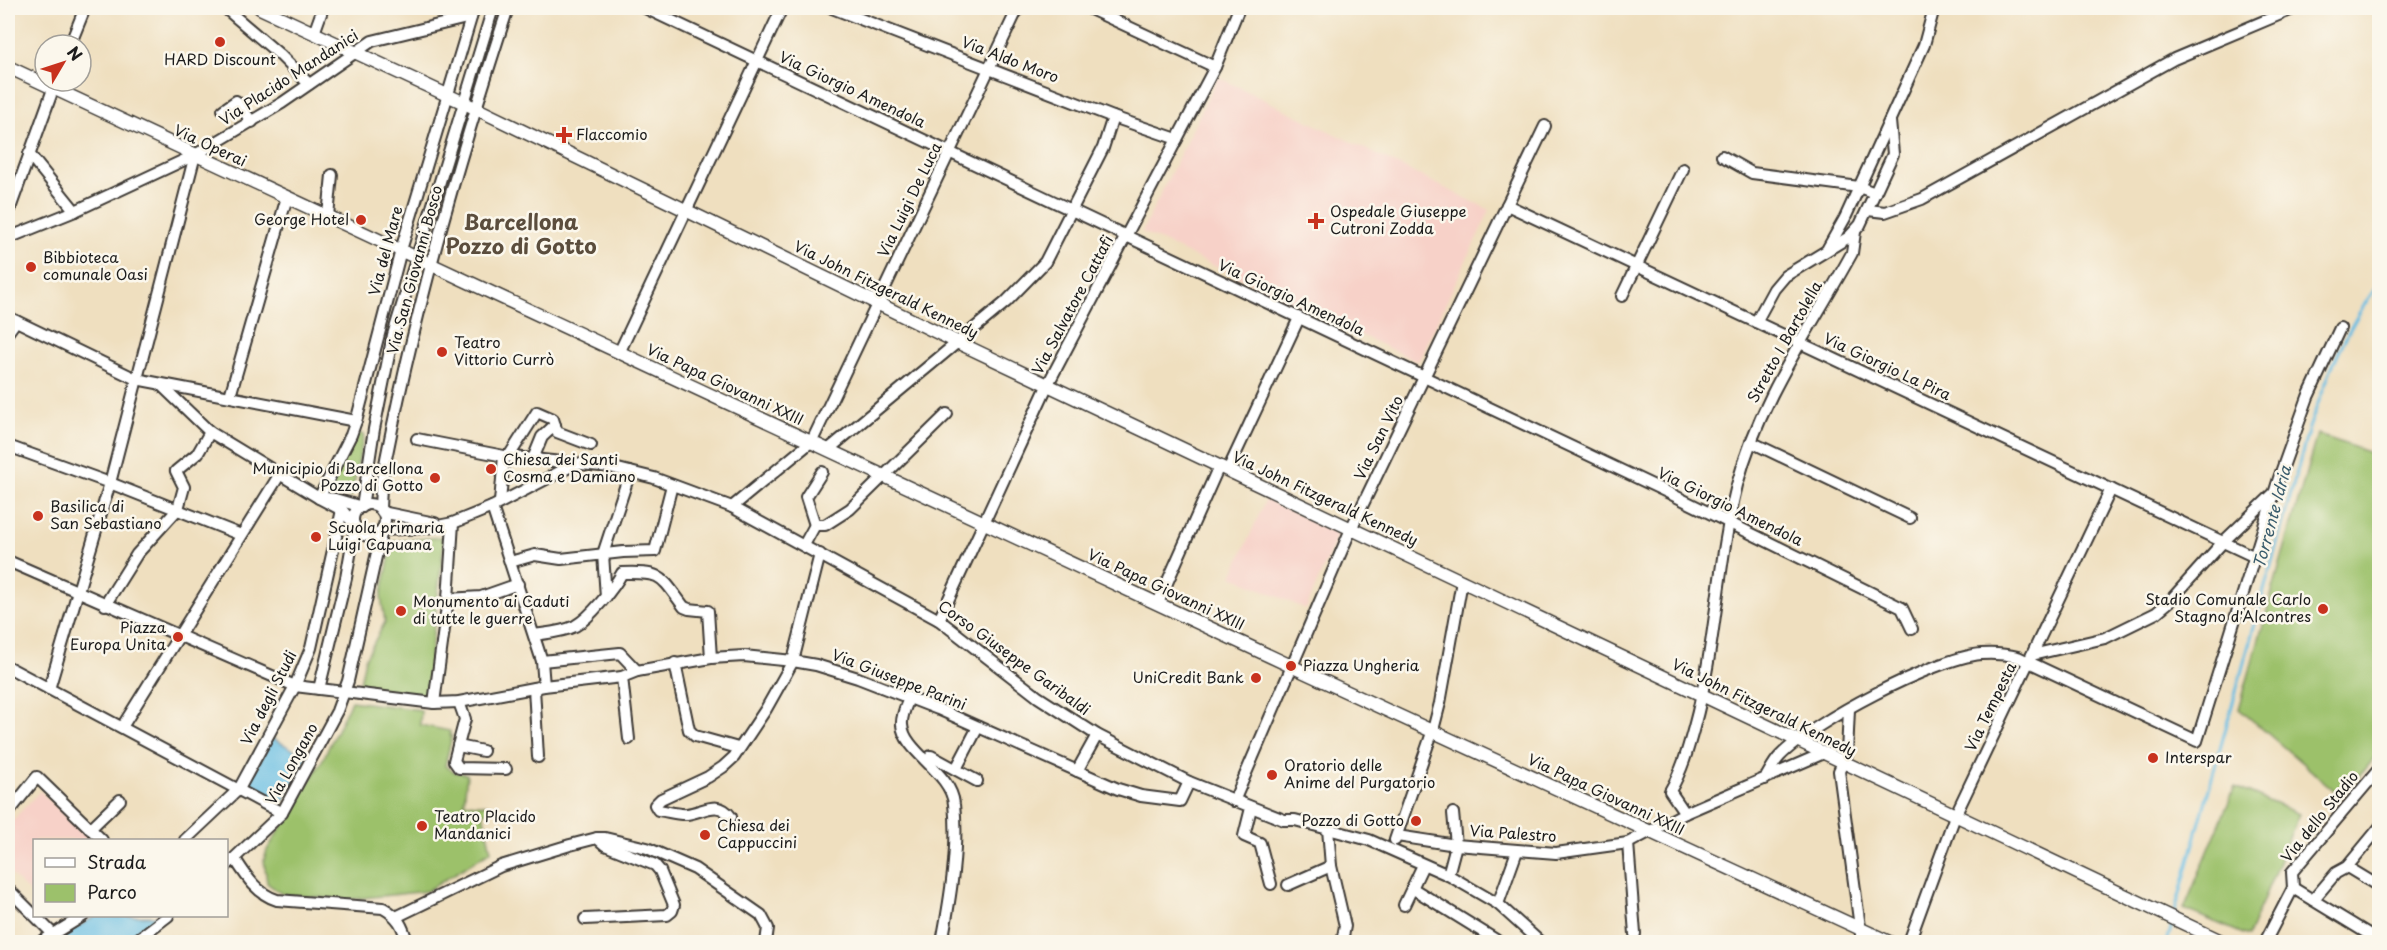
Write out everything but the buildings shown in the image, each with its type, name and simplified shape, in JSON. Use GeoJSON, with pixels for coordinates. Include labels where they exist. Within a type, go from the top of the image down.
{"type":"FeatureCollection","features":[{"type":"Feature","properties":{"kind":"main road","name":"Via John Fitzgerald Kennedy"},"geometry":{"type":"LineString","coordinates":[[260,8],[475,108],[957,342],[2223,942]]}},
{"type":"Feature","properties":{"kind":"main road","name":"Via Operai"},"geometry":{"type":"LineString","coordinates":[[8,67],[33,77]]}},
{"type":"Feature","properties":{"kind":"main road","name":"Via Operai"},"geometry":{"type":"LineString","coordinates":[[71,93],[195,155],[416,256]]}},
{"type":"Feature","properties":{"kind":"main road","name":"Via Papa Giovanni XXIII"},"geometry":{"type":"LineString","coordinates":[[416,256],[1291,666],[1889,942]]}},
{"type":"Feature","properties":{"kind":"street"},"geometry":{"type":"LineString","coordinates":[[75,33],[85,8]]}},
{"type":"Feature","properties":{"kind":"street"},"geometry":{"type":"LineString","coordinates":[[225,8],[280,55],[309,84]]}},
{"type":"Feature","properties":{"kind":"street"},"geometry":{"type":"LineString","coordinates":[[314,33],[323,8]]}},
{"type":"Feature","properties":{"kind":"street"},"geometry":{"type":"LineString","coordinates":[[452,8],[473,12]]}},
{"type":"Feature","properties":{"kind":"street","name":"Via San Giovanni Bosco"},"geometry":{"type":"LineString","coordinates":[[362,507],[374,429],[393,335],[492,8]]}},
{"type":"Feature","properties":{"kind":"street","name":"Via San Giovanni Bosco"},"geometry":{"type":"LineString","coordinates":[[381,510],[381,485],[410,341],[475,108],[507,8]]}},
{"type":"Feature","properties":{"kind":"street","name":"Via Giorgio Amendola"},"geometry":{"type":"LineString","coordinates":[[645,8],[1729,523],[1902,608],[1912,629]]}},
{"type":"Feature","properties":{"kind":"street"},"geometry":{"type":"LineString","coordinates":[[619,352],[782,8]]}},
{"type":"Feature","properties":{"kind":"street","name":"Via Aldo Moro"},"geometry":{"type":"LineString","coordinates":[[832,8],[1113,117],[1177,138]]}},
{"type":"Feature","properties":{"kind":"street","name":"Via Luigi De Luca"},"geometry":{"type":"LineString","coordinates":[[732,507],[812,441],[1018,8]]}},
{"type":"Feature","properties":{"kind":"street"},"geometry":{"type":"LineString","coordinates":[[1088,8],[1215,67]]}},
{"type":"Feature","properties":{"kind":"street","name":"Via Salvatore Cattafi"},"geometry":{"type":"LineString","coordinates":[[939,620],[1048,384],[1215,67],[1239,8]]}},
{"type":"Feature","properties":{"kind":"street"},"geometry":{"type":"LineString","coordinates":[[1828,248],[1845,218],[1924,45],[1934,8]]}},
{"type":"Feature","properties":{"kind":"street"},"geometry":{"type":"LineString","coordinates":[[1868,210],[1885,212],[1922,199],[2174,59],[2295,8]]}},
{"type":"Feature","properties":{"kind":"street","name":"Via Placido Mandanici"},"geometry":{"type":"LineString","coordinates":[[8,238],[75,211],[195,155],[252,122],[372,41],[473,12]]}},
{"type":"Feature","properties":{"kind":"street","name":"Via del Mare"},"geometry":{"type":"LineString","coordinates":[[319,498],[356,421],[401,250],[473,12]]}},
{"type":"Feature","properties":{"kind":"street"},"geometry":{"type":"LineString","coordinates":[[8,214],[52,93]]}},
{"type":"Feature","properties":{"kind":"street"},"geometry":{"type":"LineString","coordinates":[[223,110],[236,101],[252,122]]}},
{"type":"Feature","properties":{"kind":"street"},"geometry":{"type":"LineString","coordinates":[[829,449],[1006,302],[1045,262],[1103,148],[1113,117]]}},
{"type":"Feature","properties":{"kind":"street","name":"Stretto I Bartolella"},"geometry":{"type":"LineString","coordinates":[[1685,813],[1670,791],[1684,763],[1703,695],[1729,523],[1738,484],[1767,402],[1799,342],[1829,296],[1852,253],[1858,229],[1893,154],[1890,120]]}},
{"type":"Feature","properties":{"kind":"street","name":"Via San Vito"},"geometry":{"type":"LineString","coordinates":[[1234,801],[1351,529],[1545,126]]}},
{"type":"Feature","properties":{"kind":"street"},"geometry":{"type":"LineString","coordinates":[[30,154],[75,211]]}},
{"type":"Feature","properties":{"kind":"street"},"geometry":{"type":"LineString","coordinates":[[50,689],[110,483],[195,155]]}},
{"type":"Feature","properties":{"kind":"street"},"geometry":{"type":"LineString","coordinates":[[1722,156],[1752,172],[1859,187],[1875,193]]}},
{"type":"Feature","properties":{"kind":"street"},"geometry":{"type":"LineString","coordinates":[[1622,296],[1683,169]]}},
{"type":"Feature","properties":{"kind":"street"},"geometry":{"type":"LineString","coordinates":[[328,216],[333,175]]}},
{"type":"Feature","properties":{"kind":"street"},"geometry":{"type":"LineString","coordinates":[[230,396],[287,198]]}},
{"type":"Feature","properties":{"kind":"street","name":"Via Giorgio La Pira"},"geometry":{"type":"LineString","coordinates":[[1508,205],[2255,557]]}},
{"type":"Feature","properties":{"kind":"street"},"geometry":{"type":"LineString","coordinates":[[1756,322],[1779,282],[1790,272],[1858,229],[1845,218]]}},
{"type":"Feature","properties":{"kind":"street"},"geometry":{"type":"LineString","coordinates":[[1158,603],[1299,318]]}},
{"type":"Feature","properties":{"kind":"street"},"geometry":{"type":"LineString","coordinates":[[8,332],[12,319],[136,379],[356,421]]}},
{"type":"Feature","properties":{"kind":"street"},"geometry":{"type":"LineString","coordinates":[[1765,779],[1778,757],[1798,740],[1850,709],[1912,676],[1968,656],[1992,653],[2030,659],[2197,741],[2275,492],[2308,397],[2340,328]]}},
{"type":"Feature","properties":{"kind":"street"},"geometry":{"type":"LineString","coordinates":[[161,385],[210,432],[342,510],[360,533],[367,536],[375,535],[382,530],[427,528],[448,524],[496,504],[577,464]]}},
{"type":"Feature","properties":{"kind":"street"},"geometry":{"type":"LineString","coordinates":[[538,757],[539,687],[542,661],[510,561],[496,504],[506,456],[537,412],[553,419],[557,432],[591,445]]}},
{"type":"Feature","properties":{"kind":"street"},"geometry":{"type":"LineString","coordinates":[[815,525],[825,525],[840,517],[947,414]]}},
{"type":"Feature","properties":{"kind":"street"},"geometry":{"type":"LineString","coordinates":[[533,459],[542,437],[555,425]]}},
{"type":"Feature","properties":{"kind":"street"},"geometry":{"type":"LineString","coordinates":[[105,605],[137,554],[177,508],[184,487],[176,471],[198,453],[210,432]]}},
{"type":"Feature","properties":{"kind":"street","name":"Corso Giuseppe Garibaldi"},"geometry":{"type":"LineString","coordinates":[[417,439],[506,456],[610,467],[672,485],[732,507],[939,620],[1038,697],[1097,735],[1189,782],[1234,801],[1284,820],[1294,820],[1369,840],[1448,875],[1498,904],[1534,941]]}},
{"type":"Feature","properties":{"kind":"street"},"geometry":{"type":"LineString","coordinates":[[1751,442],[1910,518]]}},
{"type":"Feature","properties":{"kind":"street"},"geometry":{"type":"LineString","coordinates":[[8,446],[177,508],[241,535]]}},
{"type":"Feature","properties":{"kind":"street"},"geometry":{"type":"LineString","coordinates":[[606,597],[603,554],[630,472]]}},
{"type":"Feature","properties":{"kind":"street"},"geometry":{"type":"LineString","coordinates":[[804,545],[815,525],[806,497],[822,472]]}},
{"type":"Feature","properties":{"kind":"street"},"geometry":{"type":"LineString","coordinates":[[122,727],[280,474]]}},
{"type":"Feature","properties":{"kind":"street"},"geometry":{"type":"LineString","coordinates":[[510,561],[535,555],[561,560],[623,552],[655,551],[672,485]]}},
{"type":"Feature","properties":{"kind":"street","name":"Via Tempesta"},"geometry":{"type":"LineString","coordinates":[[1909,942],[1955,816],[2111,489]]}},
{"type":"Feature","properties":{"kind":"street"},"geometry":{"type":"LineString","coordinates":[[2030,659],[2105,638],[2144,621],[2169,602],[2223,542],[2275,492]]}},
{"type":"Feature","properties":{"kind":"street"},"geometry":{"type":"LineString","coordinates":[[319,498],[335,499],[362,507],[371,505],[381,510],[448,524]]}},
{"type":"Feature","properties":{"kind":"street"},"geometry":{"type":"LineString","coordinates":[[319,689],[346,578],[356,513],[362,507]]}},
{"type":"Feature","properties":{"kind":"street","name":"Via degli Studi"},"geometry":{"type":"LineString","coordinates":[[186,839],[239,789],[295,686],[311,648],[342,510]]}},
{"type":"Feature","properties":{"kind":"street"},"geometry":{"type":"LineString","coordinates":[[345,693],[385,521],[381,510]]}},
{"type":"Feature","properties":{"kind":"street"},"geometry":{"type":"LineString","coordinates":[[434,703],[448,598],[448,524]]}},
{"type":"Feature","properties":{"kind":"street"},"geometry":{"type":"LineString","coordinates":[[534,635],[562,631],[578,625],[606,597],[622,573],[623,552]]}},
{"type":"Feature","properties":{"kind":"street"},"geometry":{"type":"LineString","coordinates":[[731,818],[719,807],[705,808],[686,814],[658,810],[655,805],[661,799],[717,772],[734,757],[766,709],[793,661],[820,554]]}},
{"type":"Feature","properties":{"kind":"street"},"geometry":{"type":"LineString","coordinates":[[8,561],[179,636]]}},
{"type":"Feature","properties":{"kind":"street"},"geometry":{"type":"LineString","coordinates":[[622,573],[650,572],[659,576],[684,607],[708,610],[711,657]]}},
{"type":"Feature","properties":{"kind":"street"},"geometry":{"type":"LineString","coordinates":[[1391,849],[1433,730],[1462,581]]}},
{"type":"Feature","properties":{"kind":"street"},"geometry":{"type":"LineString","coordinates":[[448,598],[481,597],[518,584]]}},
{"type":"Feature","properties":{"kind":"street","name":"Via Giuseppe Parini"},"geometry":{"type":"LineString","coordinates":[[179,636],[295,686],[434,703],[459,702],[539,687],[622,677],[637,671],[711,657],[744,656],[793,661],[816,665],[858,678],[909,698],[1118,789],[1141,796],[1180,801],[1189,782]]}},
{"type":"Feature","properties":{"kind":"street"},"geometry":{"type":"LineString","coordinates":[[542,661],[620,653],[637,671]]}},
{"type":"Feature","properties":{"kind":"street"},"geometry":{"type":"LineString","coordinates":[[675,663],[689,730],[696,736],[738,748]]}},
{"type":"Feature","properties":{"kind":"street"},"geometry":{"type":"LineString","coordinates":[[8,667],[282,813]]}},
{"type":"Feature","properties":{"kind":"street"},"geometry":{"type":"LineString","coordinates":[[622,677],[629,740]]}},
{"type":"Feature","properties":{"kind":"street","name":"Via Longano"},"geometry":{"type":"LineString","coordinates":[[231,863],[282,813],[313,759],[345,693]]}},
{"type":"Feature","properties":{"kind":"street"},"geometry":{"type":"LineString","coordinates":[[909,698],[902,720],[903,730],[920,754],[940,774],[954,802],[954,840],[949,906],[942,942]]}},
{"type":"Feature","properties":{"kind":"street"},"geometry":{"type":"LineString","coordinates":[[459,702],[465,719],[454,761],[459,768],[506,769]]}},
{"type":"Feature","properties":{"kind":"street"},"geometry":{"type":"LineString","coordinates":[[1850,709],[1847,754],[1839,771],[1862,942]]}},
{"type":"Feature","properties":{"kind":"street"},"geometry":{"type":"LineString","coordinates":[[956,770],[978,727]]}},
{"type":"Feature","properties":{"kind":"street"},"geometry":{"type":"LineString","coordinates":[[1077,771],[1097,735]]}},
{"type":"Feature","properties":{"kind":"street"},"geometry":{"type":"LineString","coordinates":[[458,746],[483,751]]}},
{"type":"Feature","properties":{"kind":"street","name":"Via Palestro"},"geometry":{"type":"LineString","coordinates":[[1397,836],[1456,845],[1556,853],[1629,843],[1685,813],[1824,753]]}},
{"type":"Feature","properties":{"kind":"street"},"geometry":{"type":"LineString","coordinates":[[931,756],[977,781]]}},
{"type":"Feature","properties":{"kind":"street","name":"Via dello Stadio"},"geometry":{"type":"LineString","coordinates":[[2265,942],[2293,888],[2292,872],[2379,768]]}},
{"type":"Feature","properties":{"kind":"street"},"geometry":{"type":"LineString","coordinates":[[8,813],[37,777],[101,839]]}},
{"type":"Feature","properties":{"kind":"street"},"geometry":{"type":"LineString","coordinates":[[90,829],[120,800]]}},
{"type":"Feature","properties":{"kind":"street"},"geometry":{"type":"LineString","coordinates":[[1251,807],[1244,836],[1260,843],[1271,884]]}},
{"type":"Feature","properties":{"kind":"street"},"geometry":{"type":"LineString","coordinates":[[1448,875],[1456,845],[1453,813]]}},
{"type":"Feature","properties":{"kind":"street"},"geometry":{"type":"LineString","coordinates":[[2313,900],[2336,873],[2347,867],[2379,827]]}},
{"type":"Feature","properties":{"kind":"street"},"geometry":{"type":"LineString","coordinates":[[1328,829],[1331,866],[1346,926],[1342,942]]}},
{"type":"Feature","properties":{"kind":"street"},"geometry":{"type":"LineString","coordinates":[[396,917],[501,866],[597,838],[614,839],[647,848],[695,869],[761,915],[768,928],[766,942]]}},
{"type":"Feature","properties":{"kind":"street"},"geometry":{"type":"LineString","coordinates":[[585,919],[667,915],[672,911],[674,905],[660,871],[655,865],[605,845],[597,838]]}},
{"type":"Feature","properties":{"kind":"street"},"geometry":{"type":"LineString","coordinates":[[1629,843],[1635,934]]}},
{"type":"Feature","properties":{"kind":"street"},"geometry":{"type":"LineString","coordinates":[[1498,904],[1517,851]]}},
{"type":"Feature","properties":{"kind":"street"},"geometry":{"type":"LineString","coordinates":[[231,863],[267,897],[286,901],[374,906],[390,912],[400,923],[407,942]]}},
{"type":"Feature","properties":{"kind":"street"},"geometry":{"type":"LineString","coordinates":[[1404,905],[1423,865]]}},
{"type":"Feature","properties":{"kind":"street"},"geometry":{"type":"LineString","coordinates":[[1288,885],[1331,866]]}},
{"type":"Feature","properties":{"kind":"street"},"geometry":{"type":"LineString","coordinates":[[2347,867],[2379,887]]}},
{"type":"Feature","properties":{"kind":"street"},"geometry":{"type":"LineString","coordinates":[[1412,888],[1496,940]]}},
{"type":"Feature","properties":{"kind":"street"},"geometry":{"type":"LineString","coordinates":[[2293,888],[2379,942]]}},
{"type":"Feature","properties":{"kind":"street"},"geometry":{"type":"LineString","coordinates":[[8,889],[33,914]]}},
{"type":"Feature","properties":{"kind":"street"},"geometry":{"type":"LineString","coordinates":[[36,917],[54,935]]}},
{"type":"Feature","properties":{"kind":"street"},"geometry":{"type":"LineString","coordinates":[[41,942],[80,917]]}},
{"type":"Feature","properties":{"kind":"street"},"geometry":{"type":"LineString","coordinates":[[134,942],[165,917]]}},
{"type":"Feature","properties":{"kind":"shaded area","name":"Ospedale Giuseppe Cutroni Zodda"},"geometry":{"type":"Polygon","coordinates":[[[1218,77],[1490,210],[1418,362],[1142,232],[1218,77]]]}},
{"type":"Feature","properties":{"kind":"shaded area"},"geometry":{"type":"Polygon","coordinates":[[[1266,499],[1338,534],[1306,609],[1232,576],[1266,499]]]}},
{"type":"Feature","properties":{"kind":"shaded area"},"geometry":{"type":"Polygon","coordinates":[[[40,791],[89,839],[33,839],[33,896],[8,871],[8,825],[40,791]]]}},
{"type":"Feature","properties":{"kind":"green space"},"geometry":{"type":"Polygon","coordinates":[[[358,433],[364,435],[351,498],[330,485],[358,433]]]}},
{"type":"Feature","properties":{"kind":"green space","name":"Stadio Comunale Carlo Stagno d'Alcontres"},"geometry":{"type":"Polygon","coordinates":[[[2317,434],[2379,456],[2379,753],[2342,797],[2239,709],[2317,434]]]}},
{"type":"Feature","properties":{"kind":"green space"},"geometry":{"type":"Polygon","coordinates":[[[441,537],[444,541],[426,694],[359,687],[365,659],[385,622],[381,597],[393,541],[441,537]]]}},
{"type":"Feature","properties":{"kind":"green space"},"geometry":{"type":"Polygon","coordinates":[[[351,701],[421,710],[420,725],[450,731],[450,736],[452,736],[445,766],[455,772],[467,774],[464,803],[490,805],[490,811],[483,813],[491,851],[427,891],[345,900],[282,894],[267,883],[264,860],[267,850],[323,759],[351,701]]]}},
{"type":"Feature","properties":{"kind":"green space"},"geometry":{"type":"Polygon","coordinates":[[[2235,787],[2299,814],[2248,936],[2184,909],[2235,787]]]}},
{"type":"Feature","properties":{"kind":"water"},"geometry":{"type":"Polygon","coordinates":[[[272,738],[307,757],[283,801],[279,802],[250,784],[250,779],[272,738]]]}},
{"type":"Feature","properties":{"kind":"water"},"geometry":{"type":"Polygon","coordinates":[[[94,917],[158,917],[125,942],[51,942],[94,917]]]}},
{"type":"Feature","properties":{"kind":"waterway","name":"Torrente Idria"},"geometry":{"type":"LineString","coordinates":[[2174,915],[2309,428],[2347,335],[2380,282]]}},
{"type":"Feature","properties":{"kind":"waterway","name":"Torrente Idria"},"geometry":{"type":"LineString","coordinates":[[2167,942],[2173,921]]}},
{"type":"Feature","properties":{"kind":"place","name":"HARD Discount"},"geometry":{"type":"Point","coordinates":[220,42]}},
{"type":"Feature","properties":{"kind":"place","name":"Flaccomio"},"geometry":{"type":"Point","coordinates":[564,135]}},
{"type":"Feature","properties":{"kind":"place","name":"George Hotel"},"geometry":{"type":"Point","coordinates":[361,220]}},
{"type":"Feature","properties":{"kind":"place","name":"Ospedale Giuseppe Cutroni Zodda"},"geometry":{"type":"Point","coordinates":[1316,221]}},
{"type":"Feature","properties":{"kind":"place","name":"Bibbioteca comunale Oasi"},"geometry":{"type":"Point","coordinates":[31,267]}},
{"type":"Feature","properties":{"kind":"place","name":"Teatro Vittorio Currò"},"geometry":{"type":"Point","coordinates":[442,352]}},
{"type":"Feature","properties":{"kind":"place","name":"Chiesa dei Santi Cosma e Damiano"},"geometry":{"type":"Point","coordinates":[491,469]}},
{"type":"Feature","properties":{"kind":"place","name":"Municipio di Barcellona Pozzo di Gotto"},"geometry":{"type":"Point","coordinates":[435,478]}},
{"type":"Feature","properties":{"kind":"place","name":"Basilica di San Sebastiano"},"geometry":{"type":"Point","coordinates":[38,516]}},
{"type":"Feature","properties":{"kind":"place","name":"Scuola primaria Luigi Capuana"},"geometry":{"type":"Point","coordinates":[316,537]}},
{"type":"Feature","properties":{"kind":"place","name":"Stadio Comunale Carlo Stagno d'Alcontres"},"geometry":{"type":"Point","coordinates":[2323,609]}},
{"type":"Feature","properties":{"kind":"place","name":"Monumento ai Caduti di tutte le guerre"},"geometry":{"type":"Point","coordinates":[401,611]}},
{"type":"Feature","properties":{"kind":"place","name":"Piazza Europa Unita"},"geometry":{"type":"Point","coordinates":[178,637]}},
{"type":"Feature","properties":{"kind":"place","name":"Piazza Ungheria"},"geometry":{"type":"Point","coordinates":[1291,666]}},
{"type":"Feature","properties":{"kind":"place","name":"UniCredit Bank"},"geometry":{"type":"Point","coordinates":[1256,678]}},
{"type":"Feature","properties":{"kind":"place","name":"Interspar"},"geometry":{"type":"Point","coordinates":[2153,758]}},
{"type":"Feature","properties":{"kind":"place","name":"Oratorio delle Anime del Purgatorio"},"geometry":{"type":"Point","coordinates":[1272,775]}},
{"type":"Feature","properties":{"kind":"place","name":"Pozzo di Gotto"},"geometry":{"type":"Point","coordinates":[1416,821]}},
{"type":"Feature","properties":{"kind":"place","name":"Teatro Placido Mandanici"},"geometry":{"type":"Point","coordinates":[422,826]}},
{"type":"Feature","properties":{"kind":"place","name":"Chiesa dei Cappuccini"},"geometry":{"type":"Point","coordinates":[705,835]}},
{"type":"Feature","properties":{"kind":"district","name":"Barcellona Pozzo di Gotto"},"geometry":{"type":"Point","coordinates":[521,235]}}]}
